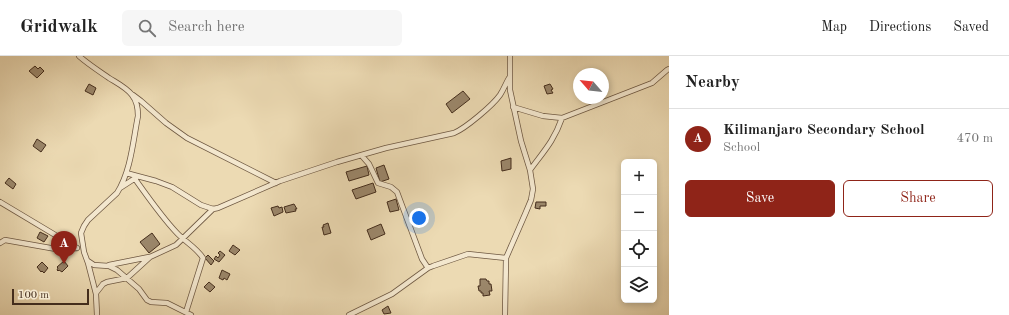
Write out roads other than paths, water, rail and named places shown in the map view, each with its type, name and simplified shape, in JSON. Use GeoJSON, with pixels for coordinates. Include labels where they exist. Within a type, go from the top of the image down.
{"type":"FeatureCollection","features":[{"type":"Feature","properties":{"kind":"street"},"geometry":{"type":"LineString","coordinates":[[79,56],[91,66],[125,88],[163,121],[187,138],[276,183]]}},
{"type":"Feature","properties":{"kind":"street"},"geometry":{"type":"LineString","coordinates":[[505,315],[506,258],[531,200],[532,189],[530,170],[513,107],[509,78],[510,56]]}},
{"type":"Feature","properties":{"kind":"street"},"geometry":{"type":"LineString","coordinates":[[513,107],[543,116],[562,118],[652,83],[669,69]]}},
{"type":"Feature","properties":{"kind":"street"},"geometry":{"type":"LineString","coordinates":[[126,173],[137,178],[167,185],[197,203],[213,209],[225,207],[242,197],[276,183],[337,162],[386,148],[459,131],[494,102],[509,78]]}},
{"type":"Feature","properties":{"kind":"street"},"geometry":{"type":"LineString","coordinates":[[120,188],[126,173],[138,116],[137,104],[132,95]]}},
{"type":"Feature","properties":{"kind":"street"},"geometry":{"type":"LineString","coordinates":[[530,170],[552,142],[562,118]]}},
{"type":"Feature","properties":{"kind":"street"},"geometry":{"type":"LineString","coordinates":[[362,156],[369,164],[378,183],[391,187],[397,192],[422,259],[428,268]]}},
{"type":"Feature","properties":{"kind":"street"},"geometry":{"type":"LineString","coordinates":[[97,315],[96,293],[81,238],[84,226],[120,188],[137,178]]}},
{"type":"Feature","properties":{"kind":"street"},"geometry":{"type":"LineString","coordinates":[[137,178],[158,211],[183,239],[196,248],[203,258],[186,312]]}},
{"type":"Feature","properties":{"kind":"street"},"geometry":{"type":"LineString","coordinates":[[0,202],[84,252]]}},
{"type":"Feature","properties":{"kind":"street"},"geometry":{"type":"LineString","coordinates":[[88,261],[97,266],[107,266],[150,257],[171,248],[183,239],[213,209]]}},
{"type":"Feature","properties":{"kind":"street"},"geometry":{"type":"LineString","coordinates":[[0,243],[2,241],[8,241],[24,245],[56,249],[77,248]]}},
{"type":"Feature","properties":{"kind":"street"},"geometry":{"type":"LineString","coordinates":[[348,315],[392,294],[428,268],[468,254],[506,258]]}},
{"type":"Feature","properties":{"kind":"street"},"geometry":{"type":"LineString","coordinates":[[96,293],[103,284],[107,282],[127,278],[150,257]]}},
{"type":"Feature","properties":{"kind":"street"},"geometry":{"type":"LineString","coordinates":[[107,266],[117,270],[127,278],[149,301],[153,303],[167,303],[191,315]]}},
{"type":"Feature","properties":{"kind":"place","name":"Kilimanjaro Secondary School"},"geometry":{"type":"Point","coordinates":[64,264]}}]}
